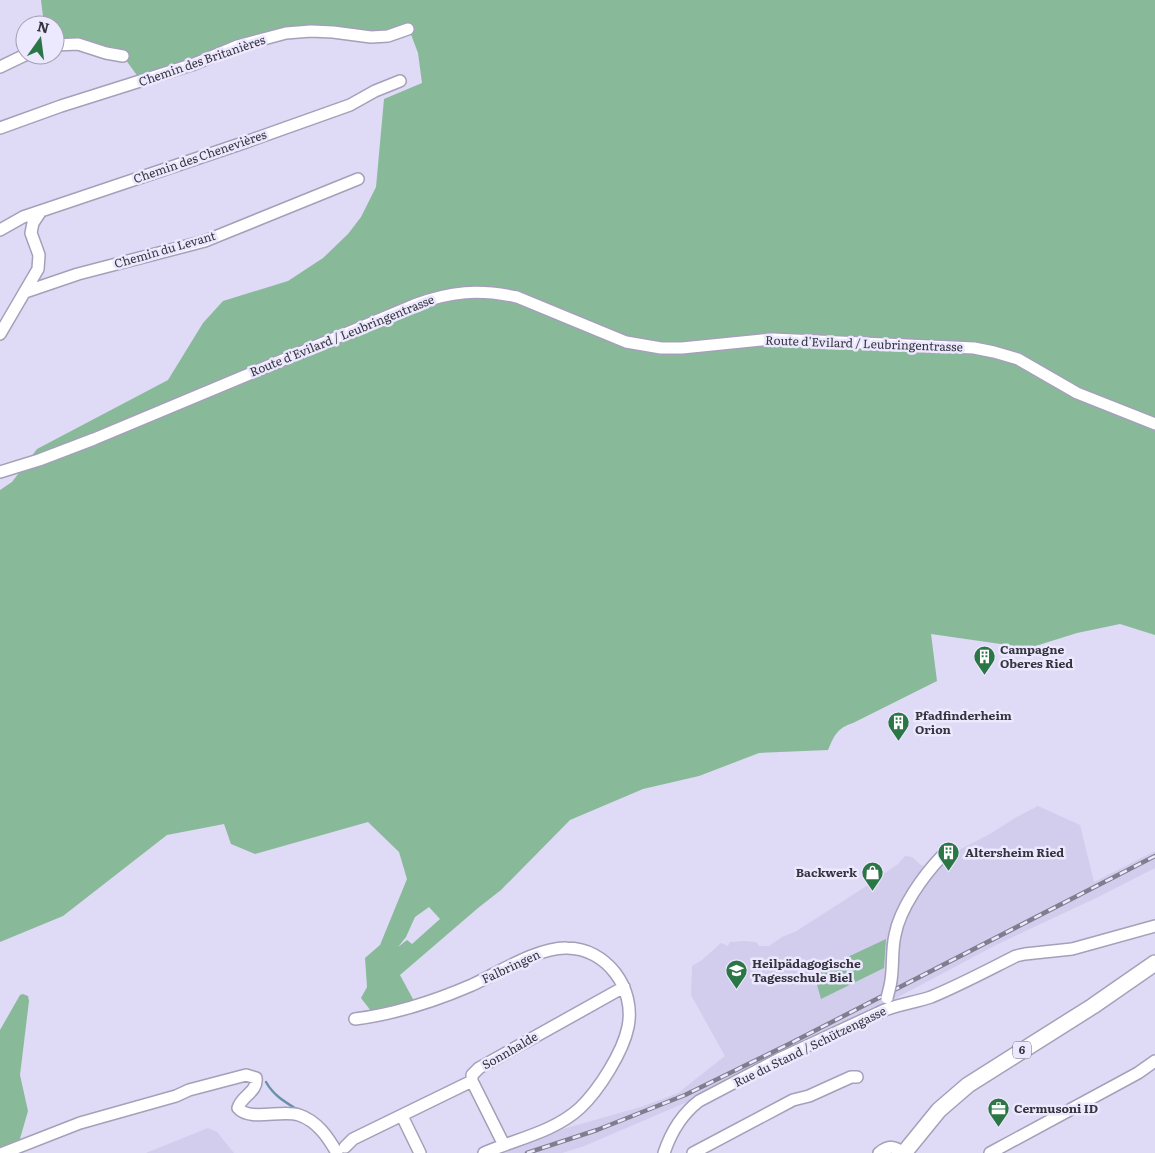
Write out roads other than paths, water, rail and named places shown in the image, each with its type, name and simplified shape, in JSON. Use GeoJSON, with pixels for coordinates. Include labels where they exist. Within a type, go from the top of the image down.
{"type":"FeatureCollection","features":[{"type":"Feature","properties":{"kind":"main road","name":"6"},"geometry":{"type":"LineString","coordinates":[[904,1153],[939,1110],[968,1085],[1093,1006],[1155,963]]}},
{"type":"Feature","properties":{"kind":"street","name":"Chemin des Britanières"},"geometry":{"type":"LineString","coordinates":[[0,128],[194,64],[237,46],[286,33],[333,32],[371,37],[388,36],[408,29]]}},
{"type":"Feature","properties":{"kind":"street"},"geometry":{"type":"LineString","coordinates":[[65,45],[78,44],[123,56]]}},
{"type":"Feature","properties":{"kind":"street"},"geometry":{"type":"LineString","coordinates":[[0,67],[15,60]]}},
{"type":"Feature","properties":{"kind":"street","name":"Chemin des Chenevières"},"geometry":{"type":"LineString","coordinates":[[2,228],[41,210],[246,142],[350,105],[375,91],[400,81]]}},
{"type":"Feature","properties":{"kind":"street","name":"Chemin du Levant"},"geometry":{"type":"LineString","coordinates":[[25,292],[78,274],[205,241],[358,179]]}},
{"type":"Feature","properties":{"kind":"street"},"geometry":{"type":"LineString","coordinates":[[0,334],[4,321],[25,292],[38,269],[39,255],[31,234],[33,223],[41,210]]}},
{"type":"Feature","properties":{"kind":"street"},"geometry":{"type":"LineString","coordinates":[[2,228],[19,228],[31,234]]}},
{"type":"Feature","properties":{"kind":"street","name":"Route d'Evilard / Leubringentrasse"},"geometry":{"type":"LineString","coordinates":[[0,472],[58,453],[414,305],[434,298],[469,292],[498,294],[517,298],[617,339],[661,348],[682,348],[772,339],[974,348],[1018,358],[1077,393],[1155,424]]}},
{"type":"Feature","properties":{"kind":"street"},"geometry":{"type":"LineString","coordinates":[[886,1003],[890,985],[893,946],[898,924],[927,873],[942,856]]}},
{"type":"Feature","properties":{"kind":"street","name":"Rue du Stand / Schützengasse"},"geometry":{"type":"LineString","coordinates":[[664,1153],[670,1135],[691,1107],[779,1059],[878,1013],[886,1003],[902,1006],[930,997],[1025,954],[1072,949],[1155,926]]}},
{"type":"Feature","properties":{"kind":"street","name":"Falbringen"},"geometry":{"type":"LineString","coordinates":[[355,1019],[397,1010],[443,996],[555,948],[577,949],[596,955],[614,970],[624,987],[628,1001],[628,1026],[616,1057],[593,1093],[578,1109],[559,1122],[484,1153]]}},
{"type":"Feature","properties":{"kind":"street","name":"Sonnhalde"},"geometry":{"type":"LineString","coordinates":[[341,1150],[353,1139],[472,1081],[472,1075],[479,1068],[624,987]]}},
{"type":"Feature","properties":{"kind":"street"},"geometry":{"type":"LineString","coordinates":[[990,1153],[1138,1073],[1155,1061]]}},
{"type":"Feature","properties":{"kind":"street"},"geometry":{"type":"LineString","coordinates":[[3,1153],[16,1151],[80,1123],[246,1075],[256,1078],[256,1082],[252,1091],[239,1103],[238,1108],[242,1112],[253,1114],[297,1114],[321,1129],[341,1150]]}},
{"type":"Feature","properties":{"kind":"street"},"geometry":{"type":"LineString","coordinates":[[693,1153],[793,1100],[809,1096],[851,1077],[857,1077]]}},
{"type":"Feature","properties":{"kind":"street"},"geometry":{"type":"LineString","coordinates":[[472,1081],[504,1145]]}},
{"type":"Feature","properties":{"kind":"street"},"geometry":{"type":"LineString","coordinates":[[402,1116],[420,1153]]}},
{"type":"Feature","properties":{"kind":"street"},"geometry":{"type":"LineString","coordinates":[[879,1153],[891,1147],[898,1148],[904,1153]]}},
{"type":"Feature","properties":{"kind":"waterway"},"geometry":{"type":"LineString","coordinates":[[266,1082],[276,1095],[298,1110]]}},
{"type":"Feature","properties":{"kind":"railway"},"geometry":{"type":"LineString","coordinates":[[527,1153],[597,1130],[685,1095],[789,1044],[1155,856]]}},
{"type":"Feature","properties":{"kind":"place","name":"Campagne Oberes Ried"},"geometry":{"type":"Point","coordinates":[984,676]}},
{"type":"Feature","properties":{"kind":"place","name":"Pfadfinderheim Orion"},"geometry":{"type":"Point","coordinates":[899,742]}},
{"type":"Feature","properties":{"kind":"place","name":"Altersheim Ried"},"geometry":{"type":"Point","coordinates":[949,872]}},
{"type":"Feature","properties":{"kind":"place","name":"Backwerk"},"geometry":{"type":"Point","coordinates":[873,892]}},
{"type":"Feature","properties":{"kind":"place","name":"Heilpädagogische Tagesschule Biel"},"geometry":{"type":"Point","coordinates":[736,990]}},
{"type":"Feature","properties":{"kind":"place","name":"Cermusoni ID"},"geometry":{"type":"Point","coordinates":[998,1128]}}]}
